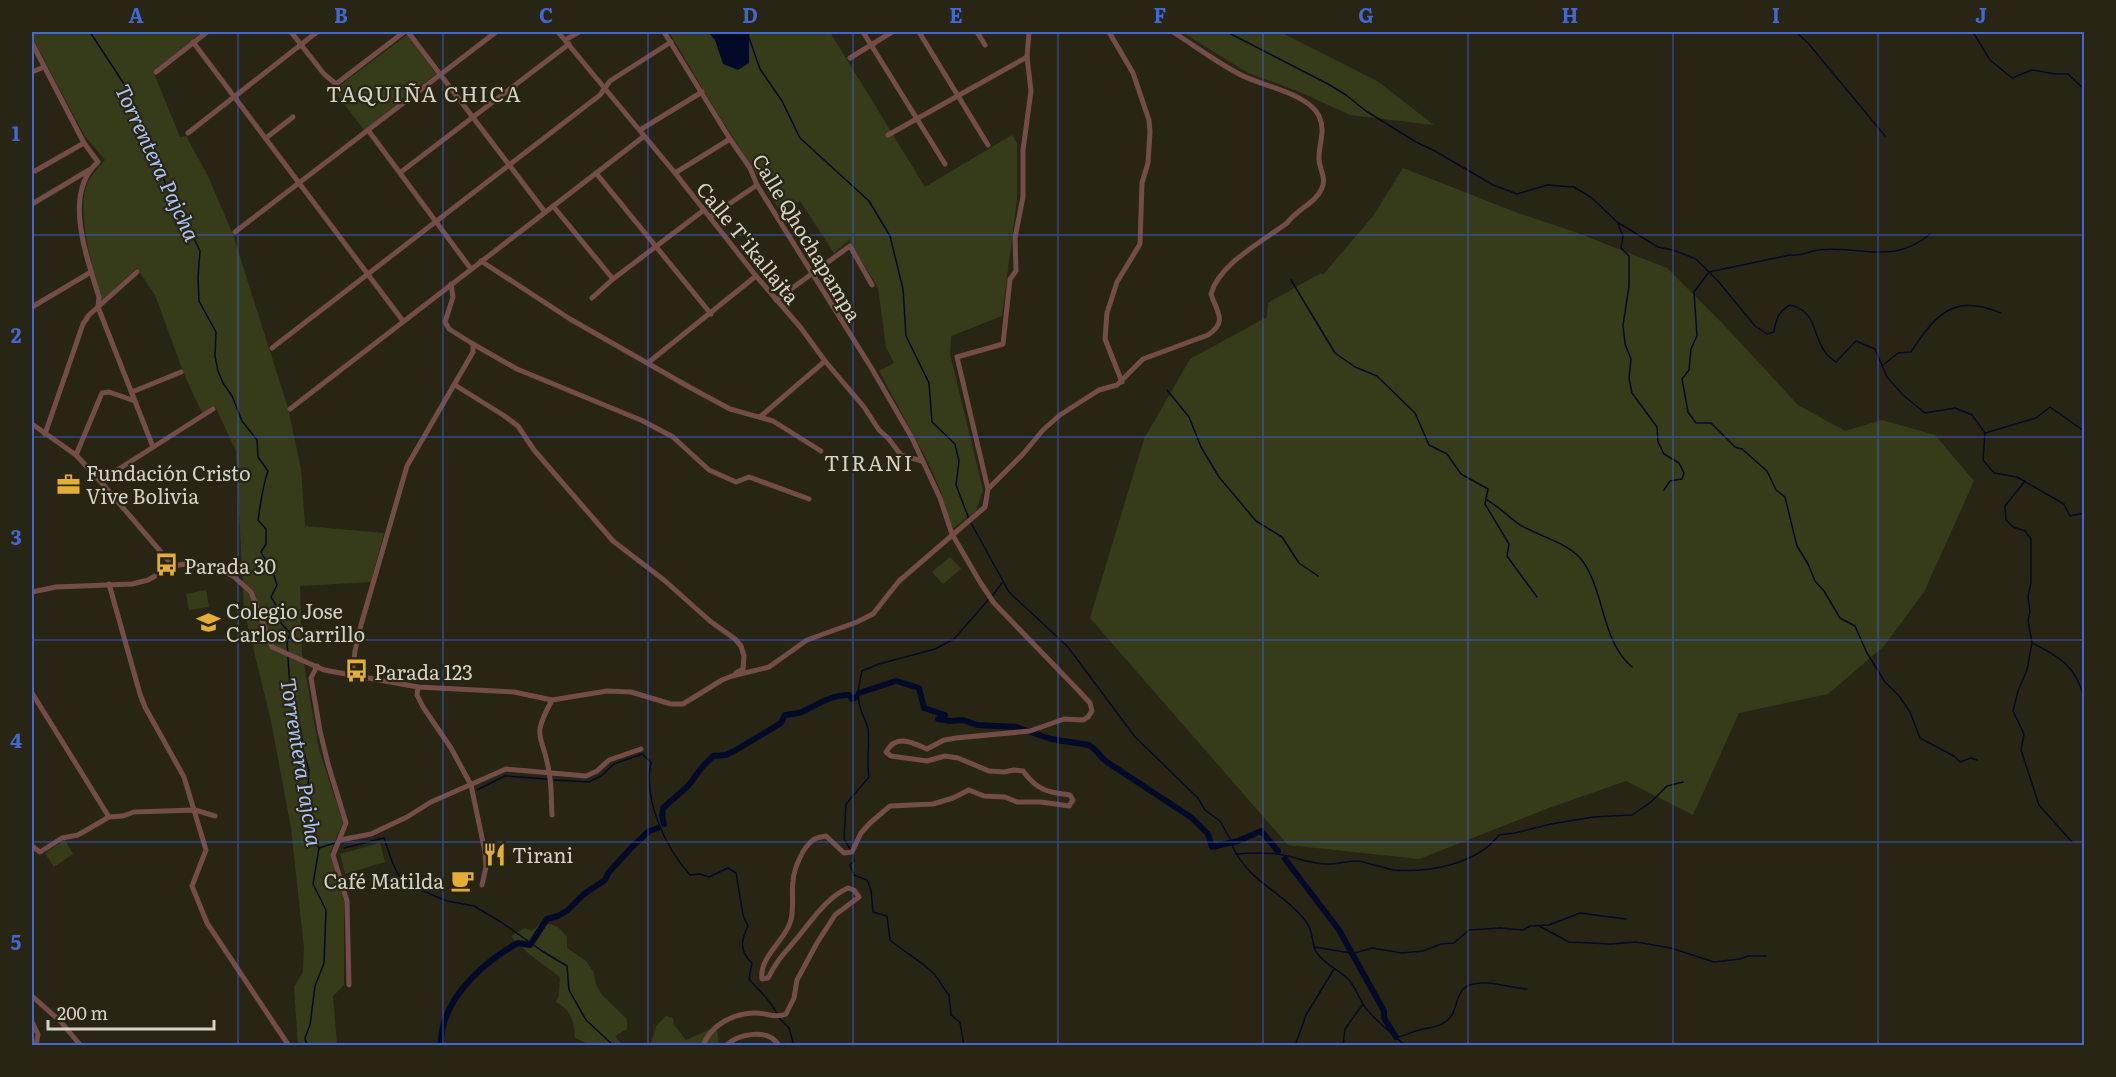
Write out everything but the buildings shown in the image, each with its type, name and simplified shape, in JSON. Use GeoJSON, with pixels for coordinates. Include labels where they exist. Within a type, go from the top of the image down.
{"type":"FeatureCollection","features":[{"type":"Feature","properties":{"kind":"street"},"geometry":{"type":"LineString","coordinates":[[156,72],[207,32]]}},
{"type":"Feature","properties":{"kind":"street"},"geometry":{"type":"LineString","coordinates":[[291,32],[324,74],[336,84],[406,32],[440,73],[545,212]]}},
{"type":"Feature","properties":{"kind":"street"},"geometry":{"type":"LineString","coordinates":[[188,133],[317,32]]}},
{"type":"Feature","properties":{"kind":"street"},"geometry":{"type":"LineString","coordinates":[[235,232],[496,32]]}},
{"type":"Feature","properties":{"kind":"street","name":"Calle T'ikallajta"},"geometry":{"type":"LineString","coordinates":[[558,32],[801,328],[901,455],[922,461]]}},
{"type":"Feature","properties":{"kind":"street"},"geometry":{"type":"LineString","coordinates":[[401,172],[473,118],[579,32]]}},
{"type":"Feature","properties":{"kind":"street","name":"Calle Qhochapampa"},"geometry":{"type":"LineString","coordinates":[[664,32],[750,168],[757,185],[872,369],[912,438],[940,498],[952,534],[994,603],[1090,703],[1092,711],[1083,720],[1064,719],[1030,731],[944,740],[927,749],[909,742],[896,741],[890,744],[886,752],[891,756],[927,761],[945,756],[958,758],[989,771],[1023,771],[1034,786],[1053,793],[1070,795],[1073,800],[1069,806],[1041,802],[1017,802],[1005,797],[984,796],[969,790],[933,804],[890,806],[861,833],[852,852],[844,853],[826,836],[814,838],[803,851],[793,880],[793,914],[787,933],[771,952],[761,971],[762,979],[768,978],[777,960],[799,936],[815,913],[848,888],[859,897],[835,915],[817,943],[797,980],[794,998],[786,1014],[778,1018],[755,1013],[722,1022],[713,1030],[703,1046]]}},
{"type":"Feature","properties":{"kind":"street"},"geometry":{"type":"LineString","coordinates":[[863,32],[945,164]]}},
{"type":"Feature","properties":{"kind":"street"},"geometry":{"type":"LineString","coordinates":[[850,58],[892,32]]}},
{"type":"Feature","properties":{"kind":"street"},"geometry":{"type":"LineString","coordinates":[[919,32],[988,145]]}},
{"type":"Feature","properties":{"kind":"street"},"geometry":{"type":"LineString","coordinates":[[977,32],[985,45]]}},
{"type":"Feature","properties":{"kind":"street"},"geometry":{"type":"LineString","coordinates":[[732,676],[769,668],[807,640],[873,614],[899,581],[985,507],[988,489],[957,357],[1003,344],[1010,279],[1016,271],[1015,238],[1023,196],[1023,150],[1031,91],[1027,57],[1029,32]]}},
{"type":"Feature","properties":{"kind":"street"},"geometry":{"type":"LineString","coordinates":[[1109,32],[1133,73],[1149,120],[1150,132],[1148,163],[1142,183],[1140,244],[1117,282],[1107,313],[1106,339],[1122,382]]}},
{"type":"Feature","properties":{"kind":"street"},"geometry":{"type":"LineString","coordinates":[[988,489],[1023,454],[1042,430],[1060,415],[1099,390],[1122,382],[1143,358],[1202,338],[1218,328],[1220,319],[1211,294],[1219,278],[1241,257],[1287,223],[1292,216],[1319,194],[1324,181],[1319,161],[1323,128],[1315,110],[1292,94],[1235,72],[1173,32]]}},
{"type":"Feature","properties":{"kind":"street"},"geometry":{"type":"LineString","coordinates":[[193,42],[403,321]]}},
{"type":"Feature","properties":{"kind":"street"},"geometry":{"type":"LineString","coordinates":[[272,348],[509,167],[600,95],[610,81],[671,42]]}},
{"type":"Feature","properties":{"kind":"street"},"geometry":{"type":"LineString","coordinates":[[32,43],[84,143],[98,162],[32,204]]}},
{"type":"Feature","properties":{"kind":"street"},"geometry":{"type":"LineString","coordinates":[[888,135],[1027,57]]}},
{"type":"Feature","properties":{"kind":"street"},"geometry":{"type":"LineString","coordinates":[[32,72],[44,68]]}},
{"type":"Feature","properties":{"kind":"street"},"geometry":{"type":"LineString","coordinates":[[640,130],[702,92]]}},
{"type":"Feature","properties":{"kind":"street"},"geometry":{"type":"LineString","coordinates":[[266,138],[294,117]]}},
{"type":"Feature","properties":{"kind":"street"},"geometry":{"type":"LineString","coordinates":[[368,130],[471,269]]}},
{"type":"Feature","properties":{"kind":"street"},"geometry":{"type":"LineString","coordinates":[[290,409],[644,137]]}},
{"type":"Feature","properties":{"kind":"street"},"geometry":{"type":"LineString","coordinates":[[675,173],[730,139]]}},
{"type":"Feature","properties":{"kind":"street"},"geometry":{"type":"LineString","coordinates":[[32,169],[84,143]]}},
{"type":"Feature","properties":{"kind":"street"},"geometry":{"type":"LineString","coordinates":[[90,169],[82,184],[79,206],[82,234],[99,297],[98,307],[153,447]]}},
{"type":"Feature","properties":{"kind":"street"},"geometry":{"type":"LineString","coordinates":[[596,173],[711,314]]}},
{"type":"Feature","properties":{"kind":"street"},"geometry":{"type":"LineString","coordinates":[[710,217],[757,185]]}},
{"type":"Feature","properties":{"kind":"street"},"geometry":{"type":"LineString","coordinates":[[554,206],[613,279]]}},
{"type":"Feature","properties":{"kind":"street"},"geometry":{"type":"LineString","coordinates":[[592,298],[613,279],[704,210]]}},
{"type":"Feature","properties":{"kind":"street"},"geometry":{"type":"LineString","coordinates":[[776,300],[850,246],[872,285]]}},
{"type":"Feature","properties":{"kind":"street"},"geometry":{"type":"LineString","coordinates":[[481,261],[570,319],[730,409],[773,421],[821,451]]}},
{"type":"Feature","properties":{"kind":"street"},"geometry":{"type":"LineString","coordinates":[[32,307],[91,272]]}},
{"type":"Feature","properties":{"kind":"street"},"geometry":{"type":"LineString","coordinates":[[45,434],[83,324],[136,272]]}},
{"type":"Feature","properties":{"kind":"street"},"geometry":{"type":"LineString","coordinates":[[649,362],[756,276]]}},
{"type":"Feature","properties":{"kind":"street"},"geometry":{"type":"LineString","coordinates":[[451,284],[453,297],[445,322],[449,329],[473,344],[517,369],[642,421],[673,437],[709,470],[736,482],[749,477],[809,499]]}},
{"type":"Feature","properties":{"kind":"street"},"geometry":{"type":"LineString","coordinates":[[352,676],[361,625],[407,466],[473,352],[473,344]]}},
{"type":"Feature","properties":{"kind":"street"},"geometry":{"type":"LineString","coordinates":[[760,417],[825,361]]}},
{"type":"Feature","properties":{"kind":"street"},"geometry":{"type":"LineString","coordinates":[[132,392],[181,372]]}},
{"type":"Feature","properties":{"kind":"street"},"geometry":{"type":"LineString","coordinates":[[32,592],[56,587],[132,584],[148,580],[173,566],[192,563],[214,567],[233,576],[251,592],[269,642],[279,652],[324,670],[418,687],[514,692],[552,700],[607,691],[631,692],[677,705],[698,697],[743,669],[744,656],[741,646],[735,639],[613,541],[534,450],[518,426],[455,385]]}},
{"type":"Feature","properties":{"kind":"street"},"geometry":{"type":"LineString","coordinates":[[76,455],[102,393],[109,392],[135,401]]}},
{"type":"Feature","properties":{"kind":"street"},"geometry":{"type":"LineString","coordinates":[[100,481],[213,409]]}},
{"type":"Feature","properties":{"kind":"street"},"geometry":{"type":"LineString","coordinates":[[32,424],[76,455],[173,566]]}},
{"type":"Feature","properties":{"kind":"street"},"geometry":{"type":"LineString","coordinates":[[109,584],[140,694],[184,777],[206,850],[192,886],[207,923],[289,1046]]}},
{"type":"Feature","properties":{"kind":"street"},"geometry":{"type":"LineString","coordinates":[[317,666],[311,678],[320,731],[346,823],[333,855],[347,901],[349,985]]}},
{"type":"Feature","properties":{"kind":"street"},"geometry":{"type":"LineString","coordinates":[[418,687],[417,695],[423,707],[451,748],[471,785],[485,852],[486,867],[482,885]]}},
{"type":"Feature","properties":{"kind":"street"},"geometry":{"type":"LineString","coordinates":[[32,693],[109,817]]}},
{"type":"Feature","properties":{"kind":"street"},"geometry":{"type":"LineString","coordinates":[[552,700],[540,723],[539,733],[550,774],[552,815]]}},
{"type":"Feature","properties":{"kind":"street"},"geometry":{"type":"LineString","coordinates":[[340,840],[371,834],[407,817],[431,802],[506,769],[586,776],[597,771],[609,760],[641,749]]}},
{"type":"Feature","properties":{"kind":"street"},"geometry":{"type":"LineString","coordinates":[[32,846],[40,852],[62,838],[78,835],[109,817],[134,812],[195,810],[215,816]]}},
{"type":"Feature","properties":{"kind":"street"},"geometry":{"type":"LineString","coordinates":[[32,996],[61,1022],[81,1046]]}},
{"type":"Feature","properties":{"kind":"street"},"geometry":{"type":"LineString","coordinates":[[32,1022],[38,1034],[36,1046]]}},
{"type":"Feature","properties":{"kind":"street"},"geometry":{"type":"LineString","coordinates":[[725,1046],[732,1040],[758,1034],[772,1038],[779,1046]]}},
{"type":"Feature","properties":{"kind":"green space"},"geometry":{"type":"Polygon","coordinates":[[[32,32],[202,32],[153,71],[180,137],[186,136],[208,176],[233,235],[288,408],[301,469],[305,526],[384,533],[371,582],[300,586],[302,653],[319,750],[343,822],[330,853],[344,900],[344,985],[333,996],[337,1045],[298,1045],[294,987],[303,972],[304,948],[291,828],[271,721],[244,610],[236,451],[215,406],[202,413],[184,374],[155,295],[137,268],[101,301],[86,239],[84,205],[85,190],[90,178],[105,160],[84,135],[32,37],[32,32]]]}},
{"type":"Feature","properties":{"kind":"green space"},"geometry":{"type":"Polygon","coordinates":[[[669,32],[830,32],[925,187],[1012,135],[1017,143],[1017,199],[1002,316],[951,336],[950,354],[983,490],[976,511],[952,529],[941,492],[928,462],[879,371],[894,363],[886,347],[878,288],[849,240],[834,253],[800,201],[781,212],[716,111],[669,32]]]}},
{"type":"Feature","properties":{"kind":"green space"},"geometry":{"type":"Polygon","coordinates":[[[1182,32],[1280,32],[1377,81],[1434,125],[1350,115],[1300,92],[1248,73],[1182,32]]]}},
{"type":"Feature","properties":{"kind":"green space"},"geometry":{"type":"Polygon","coordinates":[[[407,35],[436,74],[364,130],[334,90],[407,35]]]}},
{"type":"Feature","properties":{"kind":"green space"},"geometry":{"type":"Polygon","coordinates":[[[1403,168],[1667,268],[1798,405],[1845,431],[1882,420],[1935,435],[1974,481],[1924,592],[1884,646],[1828,694],[1739,713],[1693,815],[1626,781],[1549,808],[1419,859],[1288,845],[1090,618],[1144,439],[1190,359],[1267,317],[1268,303],[1321,273],[1323,275],[1373,216],[1403,168]]]}},
{"type":"Feature","properties":{"kind":"green space"},"geometry":{"type":"Polygon","coordinates":[[[950,557],[961,569],[943,584],[932,572],[950,557]]]}},
{"type":"Feature","properties":{"kind":"green space"},"geometry":{"type":"Polygon","coordinates":[[[206,590],[209,607],[189,610],[186,594],[206,590]]]}},
{"type":"Feature","properties":{"kind":"green space"},"geometry":{"type":"Polygon","coordinates":[[[65,840],[73,854],[54,867],[45,853],[65,840]]]}},
{"type":"Feature","properties":{"kind":"green space"},"geometry":{"type":"Polygon","coordinates":[[[380,843],[385,862],[345,874],[340,854],[380,843]]]}},
{"type":"Feature","properties":{"kind":"green space"},"geometry":{"type":"Polygon","coordinates":[[[550,924],[558,927],[567,937],[567,948],[586,961],[594,973],[596,985],[603,996],[627,1019],[627,1029],[615,1036],[622,1045],[590,1045],[575,1038],[571,1017],[566,1009],[556,1002],[559,995],[560,977],[529,954],[511,936],[525,928],[532,931],[539,925],[550,924]]]}},
{"type":"Feature","properties":{"kind":"green space"},"geometry":{"type":"Polygon","coordinates":[[[666,1016],[673,1018],[674,1025],[686,1040],[711,1029],[717,1029],[719,1045],[650,1046],[656,1026],[666,1016]]]}},
{"type":"Feature","properties":{"kind":"water"},"geometry":{"type":"Polygon","coordinates":[[[708,32],[751,32],[749,63],[738,70],[723,64],[715,40],[708,32]]]}},
{"type":"Feature","properties":{"kind":"waterway","name":"Torrentera Pajcha"},"geometry":{"type":"LineString","coordinates":[[90,32],[128,90],[179,217],[187,223],[200,251],[199,301],[216,332],[215,356],[218,371],[232,396],[242,421],[257,440],[258,457],[268,471],[258,520],[266,529],[266,544],[261,552],[277,585],[271,597],[281,613],[281,623],[290,633],[287,644],[288,653]]}},
{"type":"Feature","properties":{"kind":"waterway"},"geometry":{"type":"LineString","coordinates":[[747,32],[760,69],[782,101],[800,138],[869,201],[890,236],[903,289],[906,336],[929,383],[932,422],[955,444],[959,461],[956,485],[969,519]]}},
{"type":"Feature","properties":{"kind":"waterway"},"geometry":{"type":"LineString","coordinates":[[1227,32],[1328,84],[1416,142],[1493,185],[1517,194],[1547,185],[1574,187],[1592,198],[1617,222],[1658,247],[1696,259],[1718,281],[1755,326],[1767,334],[1774,332],[1778,316],[1790,305],[1799,308],[1810,318],[1825,352],[1836,362],[1856,341],[1875,349],[1887,377],[1903,395],[1925,413],[1955,408],[1972,415],[1985,433],[1983,460],[1994,473],[2017,477],[2064,504],[2070,516],[2084,513]]}},
{"type":"Feature","properties":{"kind":"waterway"},"geometry":{"type":"LineString","coordinates":[[1796,32],[1808,43],[1885,136]]}},
{"type":"Feature","properties":{"kind":"waterway"},"geometry":{"type":"LineString","coordinates":[[1973,32],[1990,60],[2012,78],[2032,70],[2068,74],[2084,89]]}},
{"type":"Feature","properties":{"kind":"waterway"},"geometry":{"type":"LineString","coordinates":[[1618,224],[1623,236],[1621,248],[1629,256],[1629,286],[1623,325],[1625,344],[1631,359],[1629,378],[1632,393],[1657,427],[1658,442],[1664,454],[1679,463],[1684,473],[1682,479],[1670,481],[1664,490]]}},
{"type":"Feature","properties":{"kind":"waterway"},"geometry":{"type":"LineString","coordinates":[[1930,234],[1916,244],[1889,252],[1818,250],[1709,272],[1694,292],[1697,336],[1691,349],[1689,370],[1682,379],[1688,412],[1696,423],[1711,423],[1735,447],[1742,449],[1767,471],[1776,490],[1785,497],[1797,546],[1815,581],[1824,591],[1840,618],[1855,626],[1867,653],[1885,682],[1910,712],[1920,738],[1954,756],[1960,762],[1971,758],[1977,760]]}},
{"type":"Feature","properties":{"kind":"waterway"},"geometry":{"type":"LineString","coordinates":[[1291,280],[1335,353],[1355,367],[1377,376],[1415,413],[1429,445],[1447,454],[1461,474],[1488,489],[1485,504],[1509,544],[1507,556],[1537,597]]}},
{"type":"Feature","properties":{"kind":"waterway"},"geometry":{"type":"LineString","coordinates":[[1882,366],[1898,353],[1911,352],[1929,327],[1948,311],[1971,305],[2001,313]]}},
{"type":"Feature","properties":{"kind":"waterway"},"geometry":{"type":"LineString","coordinates":[[1167,390],[1189,417],[1201,447],[1219,477],[1256,521],[1282,537],[1299,563],[1318,576]]}},
{"type":"Feature","properties":{"kind":"waterway"},"geometry":{"type":"LineString","coordinates":[[1985,433],[2036,418],[2050,407],[2084,431]]}},
{"type":"Feature","properties":{"kind":"waterway"},"geometry":{"type":"LineString","coordinates":[[2025,481],[2005,506],[2006,520],[2013,527],[2025,531],[2031,539],[2028,620],[2032,643],[2027,670],[2013,711],[2024,734],[2021,750],[2039,805],[2072,842]]}},
{"type":"Feature","properties":{"kind":"waterway"},"geometry":{"type":"LineString","coordinates":[[1487,500],[1520,525],[1563,545],[1578,556],[1591,576],[1615,645],[1632,667]]}},
{"type":"Feature","properties":{"kind":"waterway"},"geometry":{"type":"LineString","coordinates":[[971,523],[1009,592],[1068,647],[1135,737],[1198,798],[1205,810],[1220,821],[1230,839]]}},
{"type":"Feature","properties":{"kind":"waterway"},"geometry":{"type":"LineString","coordinates":[[992,596],[1002,583]]}},
{"type":"Feature","properties":{"kind":"waterway"},"geometry":{"type":"LineString","coordinates":[[964,1046],[960,1022],[951,1015],[949,995],[932,972],[890,940],[887,916],[873,912],[871,890],[867,880],[854,875],[850,865],[854,861],[852,852],[844,839],[846,804],[869,777],[868,728],[859,700],[862,671],[935,649],[954,639],[989,599]]}},
{"type":"Feature","properties":{"kind":"waterway"},"geometry":{"type":"LineString","coordinates":[[2032,643],[2066,664],[2081,687],[2084,698]]}},
{"type":"Feature","properties":{"kind":"waterway","name":"Torrentera Pajcha"},"geometry":{"type":"LineString","coordinates":[[288,657],[291,704],[301,730],[309,771],[307,799],[314,840],[319,848],[313,884],[326,910],[324,963],[315,986],[310,1025],[305,1038],[307,1046]]}},
{"type":"Feature","properties":{"kind":"waterway"},"geometry":{"type":"LineString","coordinates":[[859,693],[896,681],[919,688],[924,708],[945,715],[938,719],[963,720],[977,725],[1016,727],[1051,739],[1089,745],[1107,762],[1192,818],[1208,834],[1212,847],[1238,841],[1261,831],[1278,851]]}},
{"type":"Feature","properties":{"kind":"waterway"},"geometry":{"type":"LineString","coordinates":[[664,824],[663,808],[688,786],[713,756],[726,755],[736,750],[781,723],[785,715],[802,712],[837,696],[849,695],[852,699],[856,697]]}},
{"type":"Feature","properties":{"kind":"waterway"},"geometry":{"type":"LineString","coordinates":[[554,780],[589,782],[601,776],[614,764],[642,754],[651,762],[649,777],[653,807],[665,837],[681,864],[690,875],[700,874],[709,877],[728,868],[736,873],[743,915],[748,926],[744,936],[743,950],[752,963],[749,979],[768,999],[777,1014]]}},
{"type":"Feature","properties":{"kind":"waterway"},"geometry":{"type":"LineString","coordinates":[[477,790],[505,776],[547,779]]}},
{"type":"Feature","properties":{"kind":"waterway"},"geometry":{"type":"LineString","coordinates":[[1236,854],[1272,853],[1326,864],[1358,861],[1408,871],[1437,868],[1465,860],[1490,845],[1499,835],[1593,817],[1632,815],[1651,802],[1667,786],[1683,782]]}},
{"type":"Feature","properties":{"kind":"waterway"},"geometry":{"type":"LineString","coordinates":[[532,942],[547,919],[568,910],[584,894],[605,880],[609,872],[633,846],[649,831],[658,828]]}},
{"type":"Feature","properties":{"kind":"waterway"},"geometry":{"type":"LineString","coordinates":[[344,848],[384,838],[400,878],[409,885],[447,901],[474,906],[567,966],[569,990],[586,1020],[614,1046]]}},
{"type":"Feature","properties":{"kind":"waterway"},"geometry":{"type":"LineString","coordinates":[[319,848],[335,843]]}},
{"type":"Feature","properties":{"kind":"waterway"},"geometry":{"type":"LineString","coordinates":[[1232,845],[1247,868],[1305,920],[1320,957],[1349,980],[1369,1012],[1405,1046]]}},
{"type":"Feature","properties":{"kind":"waterway"},"geometry":{"type":"LineString","coordinates":[[1285,859],[1339,930],[1396,1037]]}},
{"type":"Feature","properties":{"kind":"waterway"},"geometry":{"type":"LineString","coordinates":[[1355,953],[1372,948],[1402,953],[1423,951],[1441,944],[1454,943],[1469,930],[1500,928],[1523,930],[1530,926],[1549,925],[1580,913],[1626,919]]}},
{"type":"Feature","properties":{"kind":"waterway"},"geometry":{"type":"LineString","coordinates":[[1539,926],[1569,942],[1611,944],[1636,942],[1671,948],[1714,962],[1748,956],[1766,956]]}},
{"type":"Feature","properties":{"kind":"waterway"},"geometry":{"type":"LineString","coordinates":[[440,1046],[447,1014],[462,989],[494,958],[506,950],[518,943],[530,945]]}},
{"type":"Feature","properties":{"kind":"waterway"},"geometry":{"type":"LineString","coordinates":[[1314,947],[1351,953]]}},
{"type":"Feature","properties":{"kind":"waterway"},"geometry":{"type":"LineString","coordinates":[[1295,1046],[1306,1015],[1334,969]]}},
{"type":"Feature","properties":{"kind":"waterway"},"geometry":{"type":"LineString","coordinates":[[1397,1037],[1445,1022],[1452,1015],[1459,995],[1467,986],[1489,983],[1527,989]]}},
{"type":"Feature","properties":{"kind":"waterway"},"geometry":{"type":"LineString","coordinates":[[1343,1046],[1345,1029],[1363,1004]]}},
{"type":"Feature","properties":{"kind":"waterway"},"geometry":{"type":"LineString","coordinates":[[779,1018],[789,1028],[794,1046]]}},
{"type":"Feature","properties":{"kind":"place","name":"Fundación Cristo Vive Bolivia"},"geometry":{"type":"Point","coordinates":[68,484]}},
{"type":"Feature","properties":{"kind":"place","name":"Parada 30"},"geometry":{"type":"Point","coordinates":[166,565]}},
{"type":"Feature","properties":{"kind":"place","name":"Colegio Jose Carlos Carrillo"},"geometry":{"type":"Point","coordinates":[208,622]}},
{"type":"Feature","properties":{"kind":"place","name":"Parada 123"},"geometry":{"type":"Point","coordinates":[356,671]}},
{"type":"Feature","properties":{"kind":"place","name":"Tirani"},"geometry":{"type":"Point","coordinates":[494,854]}},
{"type":"Feature","properties":{"kind":"place","name":"Café Matilda"},"geometry":{"type":"Point","coordinates":[462,880]}},
{"type":"Feature","properties":{"kind":"district","name":"TAQUIÑA CHICA"},"geometry":{"type":"Point","coordinates":[424,92]}},
{"type":"Feature","properties":{"kind":"district","name":"TIRANI"},"geometry":{"type":"Point","coordinates":[869,461]}}]}
